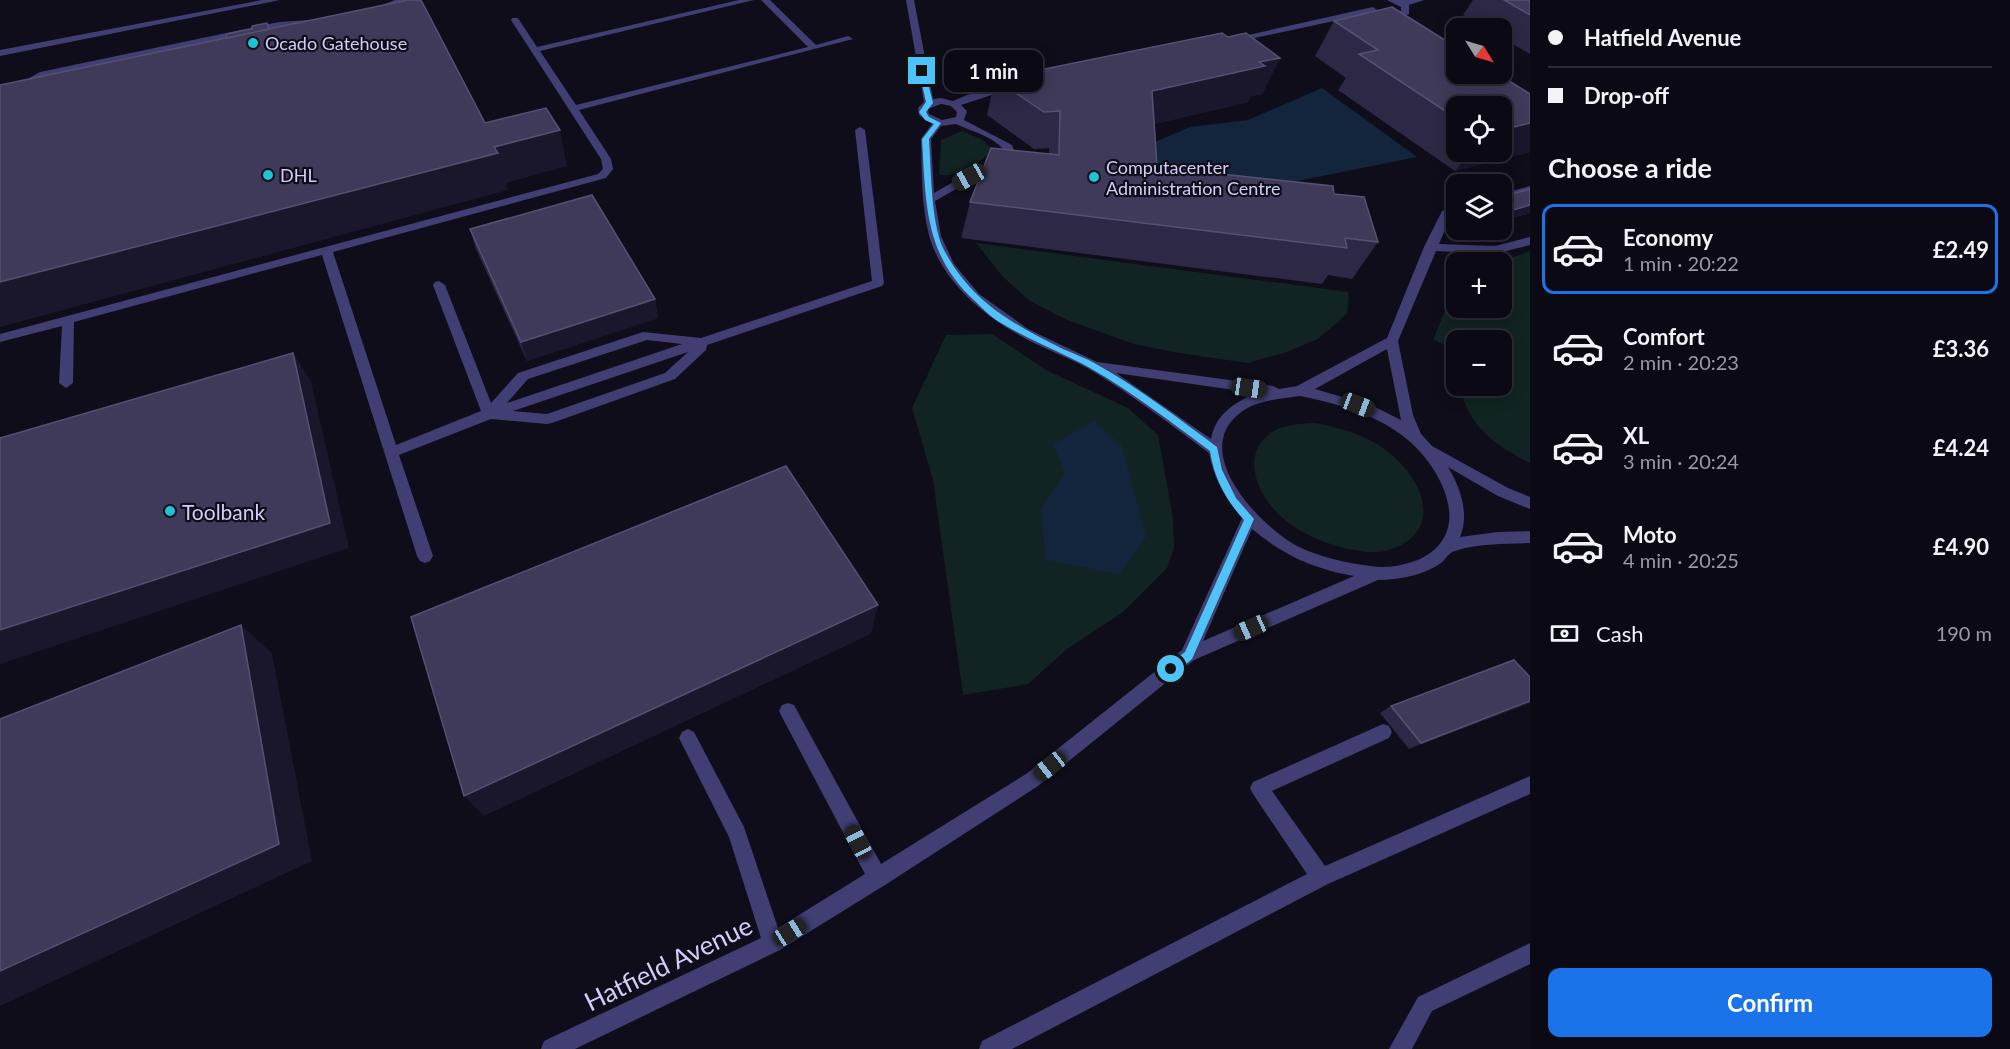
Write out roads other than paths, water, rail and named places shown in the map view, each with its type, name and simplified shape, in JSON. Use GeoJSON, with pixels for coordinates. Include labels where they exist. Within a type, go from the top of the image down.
{"type":"FeatureCollection","features":[{"type":"Feature","properties":{"kind":"street"},"geometry":{"type":"LineString","coordinates":[[0,53],[276,0]]}},
{"type":"Feature","properties":{"kind":"street"},"geometry":{"type":"LineString","coordinates":[[362,13],[404,0]]}},
{"type":"Feature","properties":{"kind":"street"},"geometry":{"type":"LineString","coordinates":[[534,50],[750,0]]}},
{"type":"Feature","properties":{"kind":"street"},"geometry":{"type":"LineString","coordinates":[[765,0],[814,48]]}},
{"type":"Feature","properties":{"kind":"street"},"geometry":{"type":"LineString","coordinates":[[910,0],[929,103]]}},
{"type":"Feature","properties":{"kind":"street"},"geometry":{"type":"LineString","coordinates":[[1391,0],[1401,4],[1420,0]]}},
{"type":"Feature","properties":{"kind":"street"},"geometry":{"type":"LineString","coordinates":[[1226,41],[1372,2],[1386,14],[1398,15],[1406,12],[1401,4]]}},
{"type":"Feature","properties":{"kind":"street"},"geometry":{"type":"LineString","coordinates":[[0,338],[450,219],[602,176],[608,169],[606,159],[515,20]]}},
{"type":"Feature","properties":{"kind":"street"},"geometry":{"type":"LineString","coordinates":[[4,94],[43,74],[279,25],[321,22]]}},
{"type":"Feature","properties":{"kind":"street"},"geometry":{"type":"LineString","coordinates":[[573,109],[848,39]]}},
{"type":"Feature","properties":{"kind":"street"},"geometry":{"type":"LineString","coordinates":[[954,104],[970,97],[1021,85]]}},
{"type":"Feature","properties":{"kind":"street"},"geometry":{"type":"LineString","coordinates":[[4,94],[23,101]]}},
{"type":"Feature","properties":{"kind":"street"},"geometry":{"type":"LineString","coordinates":[[929,200],[969,177],[995,167],[1007,159],[1010,153],[1008,147],[992,137],[957,121],[938,123],[924,116],[923,108],[929,103],[941,101],[954,104],[962,111],[961,118],[957,121]]}},
{"type":"Feature","properties":{"kind":"street"},"geometry":{"type":"LineString","coordinates":[[938,123],[926,139],[929,200],[938,245],[960,284],[998,317],[1060,351],[1092,365],[1153,404],[1214,449]]}},
{"type":"Feature","properties":{"kind":"street"},"geometry":{"type":"LineString","coordinates":[[392,452],[489,414],[878,283],[860,130]]}},
{"type":"Feature","properties":{"kind":"street"},"geometry":{"type":"LineString","coordinates":[[1512,194],[1530,189]]}},
{"type":"Feature","properties":{"kind":"street"},"geometry":{"type":"LineString","coordinates":[[1415,438],[1406,415],[1392,341],[1446,213]]}},
{"type":"Feature","properties":{"kind":"street"},"geometry":{"type":"LineString","coordinates":[[1430,248],[1495,250],[1530,241]]}},
{"type":"Feature","properties":{"kind":"street"},"geometry":{"type":"LineString","coordinates":[[326,250],[425,556]]}},
{"type":"Feature","properties":{"kind":"street"},"geometry":{"type":"LineString","coordinates":[[439,285],[489,414]]}},
{"type":"Feature","properties":{"kind":"street"},"geometry":{"type":"LineString","coordinates":[[66,383],[68,320]]}},
{"type":"Feature","properties":{"kind":"street"},"geometry":{"type":"LineString","coordinates":[[489,414],[523,376],[647,335],[705,342]]}},
{"type":"Feature","properties":{"kind":"street"},"geometry":{"type":"LineString","coordinates":[[1300,391],[1392,341]]}},
{"type":"Feature","properties":{"kind":"street"},"geometry":{"type":"LineString","coordinates":[[489,414],[547,419],[670,376],[705,342]]}},
{"type":"Feature","properties":{"kind":"street"},"geometry":{"type":"LineString","coordinates":[[1092,365],[1279,392]]}},
{"type":"Feature","properties":{"kind":"street"},"geometry":{"type":"LineString","coordinates":[[1427,448],[1450,480],[1458,503],[1456,532],[1449,545],[1427,564],[1404,571],[1376,574],[1326,565],[1282,545],[1249,519],[1233,501],[1217,470],[1214,449],[1222,422],[1235,408],[1265,394],[1300,391],[1344,399],[1373,410],[1427,448],[1503,492],[1530,503]]}},
{"type":"Feature","properties":{"kind":"street","name":"Hatfield Avenue"},"geometry":{"type":"LineString","coordinates":[[1188,655],[1249,519]]}},
{"type":"Feature","properties":{"kind":"street"},"geometry":{"type":"LineString","coordinates":[[1449,545],[1498,538],[1530,537]]}},
{"type":"Feature","properties":{"kind":"street","name":"Hatfield Avenue"},"geometry":{"type":"LineString","coordinates":[[552,1049],[773,943],[878,878],[1032,780],[1188,655],[1376,574]]}},
{"type":"Feature","properties":{"kind":"street"},"geometry":{"type":"LineString","coordinates":[[788,711],[878,878]]}},
{"type":"Feature","properties":{"kind":"street"},"geometry":{"type":"LineString","coordinates":[[1321,877],[1259,788],[1383,732]]}},
{"type":"Feature","properties":{"kind":"street"},"geometry":{"type":"LineString","coordinates":[[688,738],[737,834],[773,943]]}},
{"type":"Feature","properties":{"kind":"street"},"geometry":{"type":"LineString","coordinates":[[990,1049],[1321,877],[1530,785]]}},
{"type":"Feature","properties":{"kind":"street"},"geometry":{"type":"LineString","coordinates":[[1400,1049],[1425,1004],[1530,953]]}},
{"type":"Feature","properties":{"kind":"water"},"geometry":{"type":"Polygon","coordinates":[[[1322,88],[1417,157],[1282,184],[1158,198],[1155,142],[1190,127],[1248,120],[1322,88]]]}},
{"type":"Feature","properties":{"kind":"water"},"geometry":{"type":"Polygon","coordinates":[[[1094,421],[1122,446],[1146,537],[1119,574],[1046,560],[1041,509],[1065,474],[1053,444],[1094,421]]]}},
{"type":"Feature","properties":{"kind":"place","name":"Ocado Gatehouse"},"geometry":{"type":"Point","coordinates":[253,43]}},
{"type":"Feature","properties":{"kind":"place","name":"DHL"},"geometry":{"type":"Point","coordinates":[268,175]}},
{"type":"Feature","properties":{"kind":"place","name":"Computacenter Administration Centre"},"geometry":{"type":"Point","coordinates":[1094,177]}},
{"type":"Feature","properties":{"kind":"place","name":"Toolbank"},"geometry":{"type":"Point","coordinates":[170,511]}}]}
